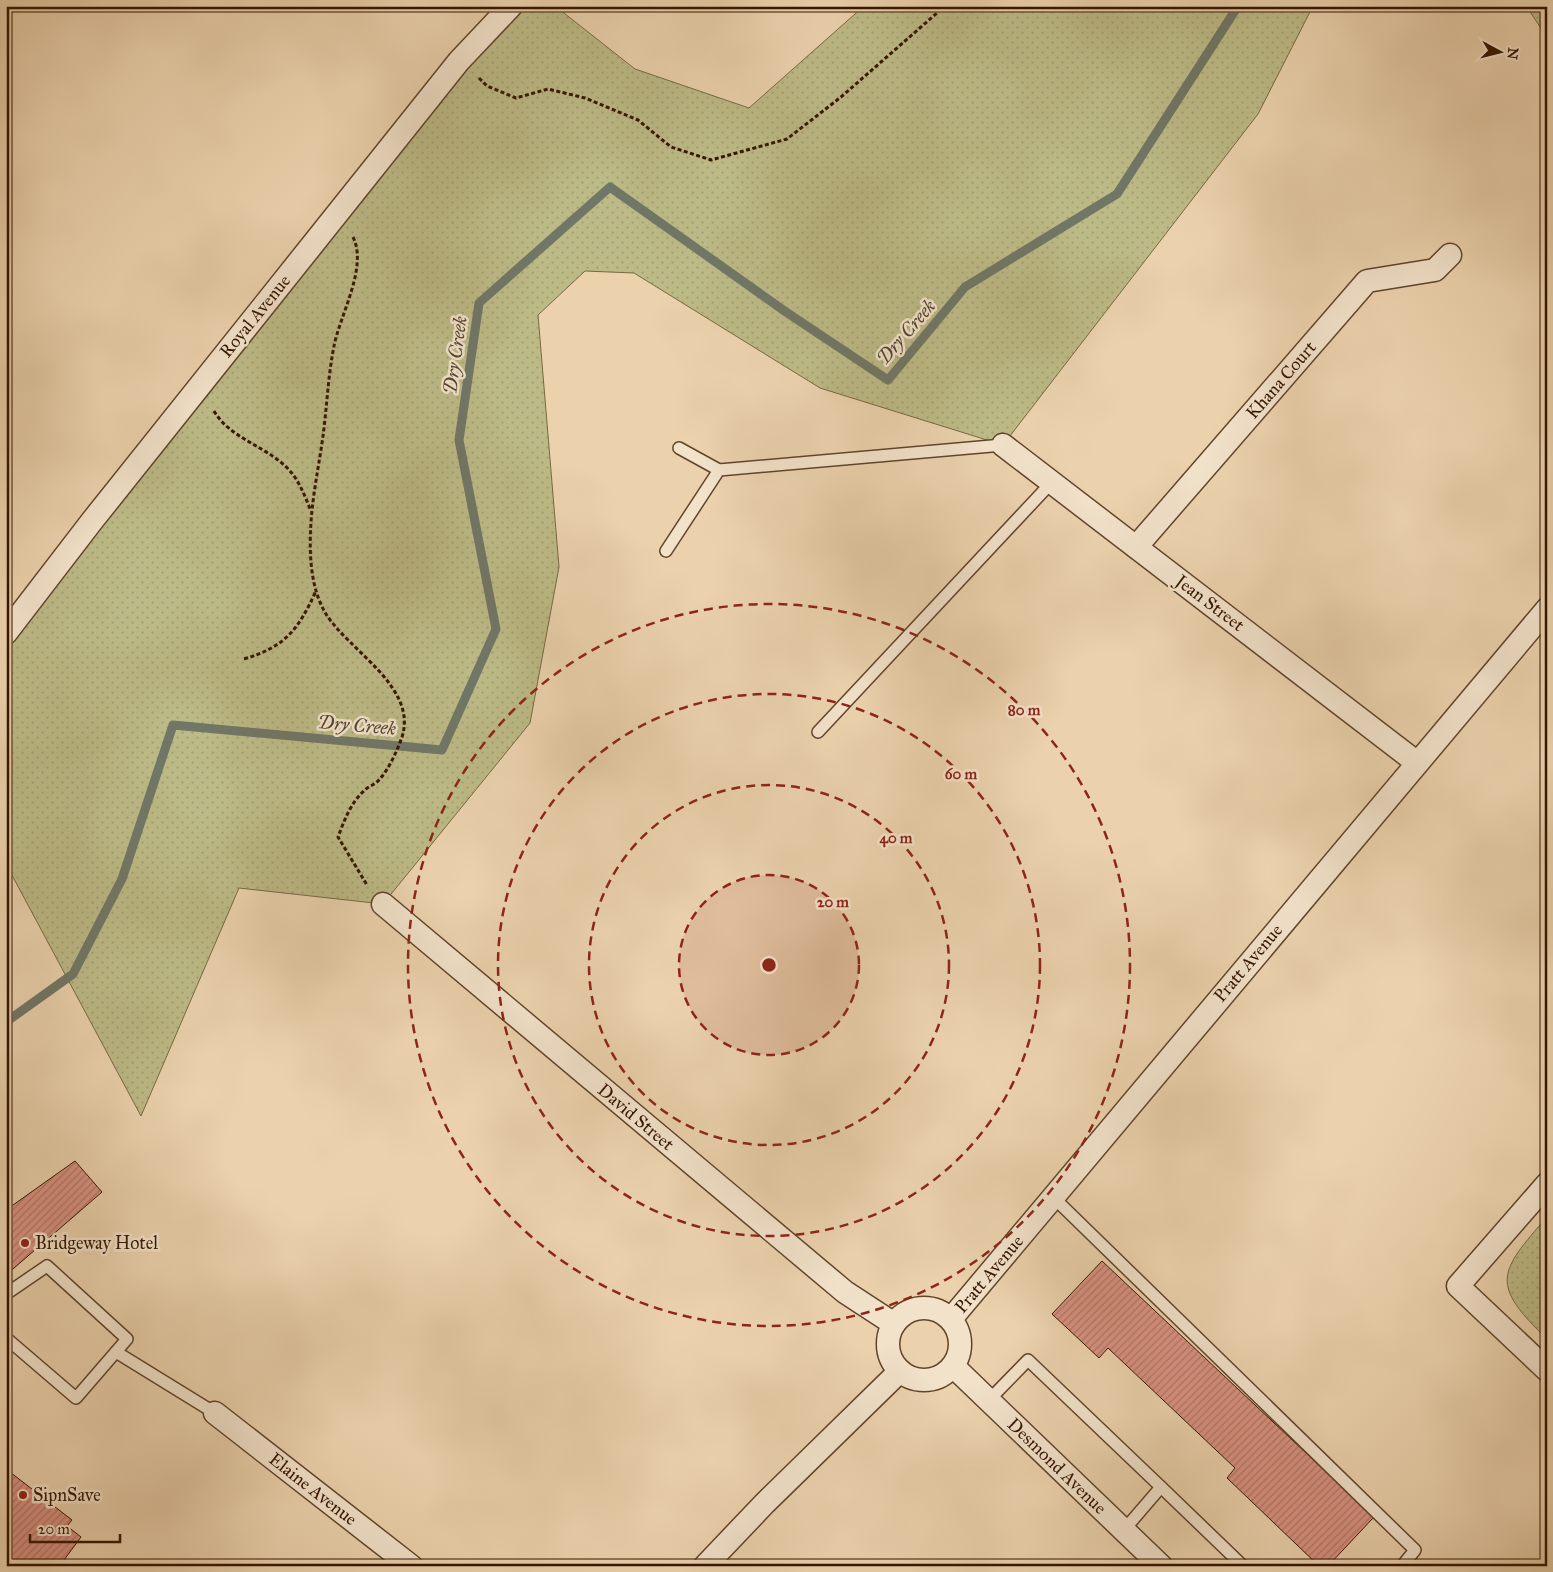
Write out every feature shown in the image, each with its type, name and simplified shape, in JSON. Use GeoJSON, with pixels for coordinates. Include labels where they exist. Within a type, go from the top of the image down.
{"type":"FeatureCollection","features":[{"type":"Feature","properties":{"kind":"street","name":"Royal Avenue"},"geometry":{"type":"LineString","coordinates":[[6,633],[199,386],[458,61],[511,6]]}},
{"type":"Feature","properties":{"kind":"street","name":"Khana Court"},"geometry":{"type":"LineString","coordinates":[[1136,547],[1366,281],[1436,270],[1450,255]]}},
{"type":"Feature","properties":{"kind":"street","name":"Jean Street"},"geometry":{"type":"LineString","coordinates":[[1003,445],[1416,762]]}},
{"type":"Feature","properties":{"kind":"street","name":"Pratt Avenue"},"geometry":{"type":"LineString","coordinates":[[951,1319],[1416,762],[1547,609]]}},
{"type":"Feature","properties":{"kind":"street","name":"David Street"},"geometry":{"type":"LineString","coordinates":[[383,904],[838,1285],[894,1324]]}},
{"type":"Feature","properties":{"kind":"street"},"geometry":{"type":"LineString","coordinates":[[1547,1184],[1458,1286],[1547,1370]]}},
{"type":"Feature","properties":{"kind":"street"},"geometry":{"type":"LineString","coordinates":[[924,1307],[937,1310],[951,1319],[958,1330],[960,1343],[958,1356],[953,1366],[944,1374],[930,1380],[917,1380],[900,1371],[889,1352],[888,1339],[894,1324],[902,1314],[924,1307]]}},
{"type":"Feature","properties":{"kind":"street","name":"Desmond Avenue"},"geometry":{"type":"LineString","coordinates":[[953,1366],[1161,1566]]}},
{"type":"Feature","properties":{"kind":"street"},"geometry":{"type":"LineString","coordinates":[[706,1566],[765,1503],[900,1371]]}},
{"type":"Feature","properties":{"kind":"street","name":"Elaine Avenue"},"geometry":{"type":"LineString","coordinates":[[215,1413],[411,1566]]}},
{"type":"Feature","properties":{"kind":"lane"},"geometry":{"type":"LineString","coordinates":[[679,448],[719,470],[1003,445]]}},
{"type":"Feature","properties":{"kind":"lane"},"geometry":{"type":"LineString","coordinates":[[666,551],[719,470]]}},
{"type":"Feature","properties":{"kind":"lane"},"geometry":{"type":"LineString","coordinates":[[818,732],[1052,482]]}},
{"type":"Feature","properties":{"kind":"lane"},"geometry":{"type":"LineString","coordinates":[[1054,1197],[1415,1550],[1402,1566]]}},
{"type":"Feature","properties":{"kind":"lane"},"geometry":{"type":"LineString","coordinates":[[6,1294],[47,1266],[127,1339],[76,1398],[6,1338]]}},
{"type":"Feature","properties":{"kind":"lane"},"geometry":{"type":"LineString","coordinates":[[116,1352],[215,1413]]}},
{"type":"Feature","properties":{"kind":"lane"},"geometry":{"type":"LineString","coordinates":[[989,1400],[1028,1360],[1243,1566]]}},
{"type":"Feature","properties":{"kind":"lane"},"geometry":{"type":"LineString","coordinates":[[1124,1530],[1161,1487]]}},
{"type":"Feature","properties":{"kind":"path"},"geometry":{"type":"LineString","coordinates":[[458,61],[487,86],[516,98],[548,89],[585,98],[638,120],[671,147],[710,160],[787,139],[841,97],[945,6]]}},
{"type":"Feature","properties":{"kind":"path"},"geometry":{"type":"LineString","coordinates":[[340,210],[356,243],[356,269],[334,345],[309,546],[316,591],[325,613],[342,636],[382,674],[396,692],[404,711],[402,735],[387,769],[378,781],[363,791],[347,814],[338,837],[361,877],[383,904]]}},
{"type":"Feature","properties":{"kind":"path"},"geometry":{"type":"LineString","coordinates":[[199,386],[217,417],[246,440],[284,464],[300,484],[312,511]]}},
{"type":"Feature","properties":{"kind":"path"},"geometry":{"type":"LineString","coordinates":[[244,659],[268,652],[285,639],[306,613],[316,591]]}},
{"type":"Feature","properties":{"kind":"shaded area"},"geometry":{"type":"Polygon","coordinates":[[[511,6],[555,6],[635,69],[749,108],[864,6],[1313,6],[1258,114],[1003,445],[820,388],[634,273],[585,271],[538,315],[559,567],[530,723],[383,904],[239,888],[141,1116],[6,864],[6,633],[511,6]]]}},
{"type":"Feature","properties":{"kind":"shaded area"},"geometry":{"type":"Polygon","coordinates":[[[1526,6],[1547,6],[1547,37],[1526,6]]]}},
{"type":"Feature","properties":{"kind":"shaded area"},"geometry":{"type":"Polygon","coordinates":[[[1547,1217],[1547,1339],[1516,1305],[1509,1291],[1507,1278],[1510,1266],[1518,1252],[1547,1217]]]}},
{"type":"Feature","properties":{"kind":"building","name":"Bridgeway Hotel"},"geometry":{"type":"Polygon","coordinates":[[[75,1161],[102,1192],[6,1275],[6,1210],[75,1161]]]}},
{"type":"Feature","properties":{"kind":"building"},"geometry":{"type":"Polygon","coordinates":[[[1102,1261],[1374,1517],[1328,1566],[1319,1566],[1227,1478],[1235,1468],[1108,1348],[1099,1358],[1052,1314],[1102,1261]]]}},
{"type":"Feature","properties":{"kind":"building","name":"SipnSave"},"geometry":{"type":"Polygon","coordinates":[[[6,1469],[72,1520],[67,1526],[81,1537],[61,1564],[63,1566],[6,1566],[6,1469]]]}},
{"type":"Feature","properties":{"kind":"waterway","name":"Dry Creek"},"geometry":{"type":"LineString","coordinates":[[6,1022],[73,974],[122,879],[173,725],[442,750],[496,629],[459,440],[479,303],[610,187],[786,312],[888,380],[965,287],[1117,194],[1238,6]]}},
{"type":"Feature","properties":{"kind":"place","name":"Bridgeway Hotel"},"geometry":{"type":"Point","coordinates":[25,1243]}},
{"type":"Feature","properties":{"kind":"place","name":"SipnSave"},"geometry":{"type":"Point","coordinates":[23,1495]}}]}
